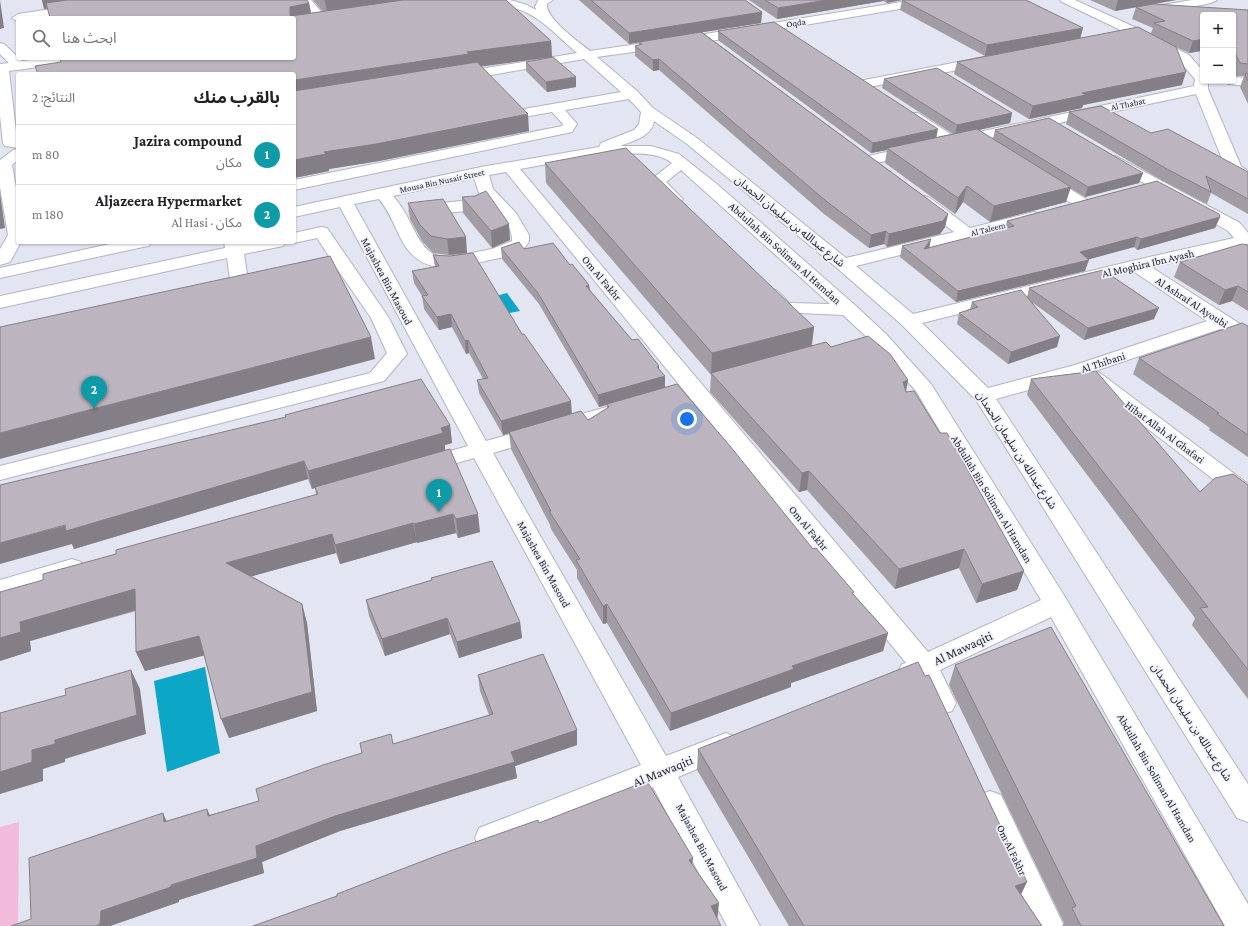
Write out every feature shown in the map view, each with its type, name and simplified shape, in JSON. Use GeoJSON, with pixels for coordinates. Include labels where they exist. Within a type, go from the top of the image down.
{"type":"FeatureCollection","features":[{"type":"Feature","properties":{"kind":"street"},"geometry":{"type":"LineString","coordinates":[[305,0],[323,21]]}},
{"type":"Feature","properties":{"kind":"street"},"geometry":{"type":"LineString","coordinates":[[546,0],[542,2],[541,7],[548,22]]}},
{"type":"Feature","properties":{"kind":"street","name":"Oqda"},"geometry":{"type":"LineString","coordinates":[[440,79],[586,55],[705,38],[934,0]]}},
{"type":"Feature","properties":{"kind":"street"},"geometry":{"type":"LineString","coordinates":[[1066,0],[1106,18],[1125,20],[1170,15],[1196,15]]}},
{"type":"Feature","properties":{"kind":"street"},"geometry":{"type":"LineString","coordinates":[[1142,12],[1211,0]]}},
{"type":"Feature","properties":{"kind":"street"},"geometry":{"type":"LineString","coordinates":[[467,4],[486,2],[508,3],[523,7],[548,22],[632,94],[648,111],[646,125],[639,133],[590,152]]}},
{"type":"Feature","properties":{"kind":"street"},"geometry":{"type":"LineString","coordinates":[[17,15],[87,8]]}},
{"type":"Feature","properties":{"kind":"street"},"geometry":{"type":"LineString","coordinates":[[764,17],[796,38]]}},
{"type":"Feature","properties":{"kind":"street"},"geometry":{"type":"LineString","coordinates":[[308,24],[337,19]]}},
{"type":"Feature","properties":{"kind":"street"},"geometry":{"type":"LineString","coordinates":[[1125,20],[1137,32],[1184,58],[1200,79]]}},
{"type":"Feature","properties":{"kind":"street"},"geometry":{"type":"LineString","coordinates":[[1114,37],[1137,32]]}},
{"type":"Feature","properties":{"kind":"street"},"geometry":{"type":"LineString","coordinates":[[705,38],[718,48]]}},
{"type":"Feature","properties":{"kind":"street"},"geometry":{"type":"LineString","coordinates":[[0,47],[16,58]]}},
{"type":"Feature","properties":{"kind":"street"},"geometry":{"type":"LineString","coordinates":[[864,84],[998,59]]}},
{"type":"Feature","properties":{"kind":"street"},"geometry":{"type":"LineString","coordinates":[[16,144],[10,143],[1,68],[23,63],[55,60]]}},
{"type":"Feature","properties":{"kind":"street"},"geometry":{"type":"LineString","coordinates":[[936,71],[955,82]]}},
{"type":"Feature","properties":{"kind":"street"},"geometry":{"type":"LineString","coordinates":[[852,76],[883,96]]}},
{"type":"Feature","properties":{"kind":"street"},"geometry":{"type":"LineString","coordinates":[[1236,81],[1248,82]]}},
{"type":"Feature","properties":{"kind":"street","name":"Al Thabat"},"geometry":{"type":"LineString","coordinates":[[868,160],[1049,122],[1200,83]]}},
{"type":"Feature","properties":{"kind":"street"},"geometry":{"type":"LineString","coordinates":[[1203,84],[1234,169],[1248,177]]}},
{"type":"Feature","properties":{"kind":"street"},"geometry":{"type":"LineString","coordinates":[[524,113],[632,94]]}},
{"type":"Feature","properties":{"kind":"street"},"geometry":{"type":"LineString","coordinates":[[296,185],[540,135],[570,127],[570,124],[556,108]]}},
{"type":"Feature","properties":{"kind":"street"},"geometry":{"type":"LineString","coordinates":[[902,109],[952,142]]}},
{"type":"Feature","properties":{"kind":"street","name":"شارع عبدالله بن سليمان الحمدان"},"geometry":{"type":"LineString","coordinates":[[648,111],[692,141],[843,264],[909,321],[984,396],[1248,808]]}},
{"type":"Feature","properties":{"kind":"street"},"geometry":{"type":"LineString","coordinates":[[1014,118],[1027,126]]}},
{"type":"Feature","properties":{"kind":"street"},"geometry":{"type":"LineString","coordinates":[[1049,122],[1069,133]]}},
{"type":"Feature","properties":{"kind":"street"},"geometry":{"type":"LineString","coordinates":[[976,137],[996,150]]}},
{"type":"Feature","properties":{"kind":"street","name":"Abdullah Bin Soliman Al Hamdan"},"geometry":{"type":"LineString","coordinates":[[590,152],[611,150],[651,150],[674,157],[712,188],[880,338],[924,388],[1056,604],[1242,926]]}},
{"type":"Feature","properties":{"kind":"street"},"geometry":{"type":"LineString","coordinates":[[855,151],[880,169]]}},
{"type":"Feature","properties":{"kind":"street","name":"Mousa Bin Nusair Street"},"geometry":{"type":"LineString","coordinates":[[298,209],[345,202],[481,172],[590,152]]}},
{"type":"Feature","properties":{"kind":"street"},"geometry":{"type":"LineString","coordinates":[[1102,153],[1234,227],[1247,241]]}},
{"type":"Feature","properties":{"kind":"street"},"geometry":{"type":"LineString","coordinates":[[0,260],[4,258],[8,236],[4,164],[16,155]]}},
{"type":"Feature","properties":{"kind":"street"},"geometry":{"type":"LineString","coordinates":[[680,163],[656,182],[686,209]]}},
{"type":"Feature","properties":{"kind":"street","name":"Om Al Fakhr"},"geometry":{"type":"LineString","coordinates":[[510,167],[924,666],[952,724]]}},
{"type":"Feature","properties":{"kind":"street","name":"Al Taleem"},"geometry":{"type":"LineString","coordinates":[[843,264],[968,234],[1091,202],[1030,171]]}},
{"type":"Feature","properties":{"kind":"street"},"geometry":{"type":"LineString","coordinates":[[383,193],[399,215],[417,252],[422,256],[436,262],[453,262],[513,248],[522,240],[521,235],[502,206],[487,194],[482,184],[481,172]]}},
{"type":"Feature","properties":{"kind":"street"},"geometry":{"type":"LineString","coordinates":[[1134,190],[1156,184]]}},
{"type":"Feature","properties":{"kind":"street"},"geometry":{"type":"LineString","coordinates":[[912,192],[968,234]]}},
{"type":"Feature","properties":{"kind":"street"},"geometry":{"type":"LineString","coordinates":[[399,215],[428,209],[476,205],[485,202],[487,194]]}},
{"type":"Feature","properties":{"kind":"street","name":"Majashea Bin Masoud"},"geometry":{"type":"LineString","coordinates":[[345,202],[433,382],[480,450],[661,772],[744,926]]}},
{"type":"Feature","properties":{"kind":"street"},"geometry":{"type":"LineString","coordinates":[[0,473],[377,377],[397,354],[380,318],[321,232],[298,209]]}},
{"type":"Feature","properties":{"kind":"street"},"geometry":{"type":"LineString","coordinates":[[296,238],[321,232]]}},
{"type":"Feature","properties":{"kind":"street","name":"Al Moghira Ibn Ayash"},"geometry":{"type":"LineString","coordinates":[[909,321],[1136,265],[1247,241]]}},
{"type":"Feature","properties":{"kind":"street"},"geometry":{"type":"LineString","coordinates":[[0,273],[134,244]]}},
{"type":"Feature","properties":{"kind":"street"},"geometry":{"type":"LineString","coordinates":[[0,302],[234,247],[260,244]]}},
{"type":"Feature","properties":{"kind":"street"},"geometry":{"type":"LineString","coordinates":[[25,267],[54,251],[54,246]]}},
{"type":"Feature","properties":{"kind":"street"},"geometry":{"type":"LineString","coordinates":[[234,247],[239,287]]}},
{"type":"Feature","properties":{"kind":"street"},"geometry":{"type":"LineString","coordinates":[[313,270],[343,264]]}},
{"type":"Feature","properties":{"kind":"street","name":"Al Ashraf Al Ayoubi"},"geometry":{"type":"LineString","coordinates":[[1136,265],[1222,322],[1248,337]]}},
{"type":"Feature","properties":{"kind":"street"},"geometry":{"type":"LineString","coordinates":[[757,279],[784,308],[849,310]]}},
{"type":"Feature","properties":{"kind":"street","name":"Al Thibani"},"geometry":{"type":"LineString","coordinates":[[984,396],[1082,369],[1222,322]]}},
{"type":"Feature","properties":{"kind":"street"},"geometry":{"type":"LineString","coordinates":[[857,344],[880,338]]}},
{"type":"Feature","properties":{"kind":"street","name":"Hibat Allah Al Ghafari"},"geometry":{"type":"LineString","coordinates":[[1082,369],[1248,495]]}},
{"type":"Feature","properties":{"kind":"street"},"geometry":{"type":"LineString","coordinates":[[670,395],[715,382]]}},
{"type":"Feature","properties":{"kind":"street"},"geometry":{"type":"LineString","coordinates":[[343,406],[388,394]]}},
{"type":"Feature","properties":{"kind":"street"},"geometry":{"type":"LineString","coordinates":[[404,472],[640,404]]}},
{"type":"Feature","properties":{"kind":"street"},"geometry":{"type":"LineString","coordinates":[[0,589],[91,562]]}},
{"type":"Feature","properties":{"kind":"street","name":"Al Mawaqiti"},"geometry":{"type":"LineString","coordinates":[[888,681],[924,666],[1056,604]]}},
{"type":"Feature","properties":{"kind":"street","name":"Al Mawaqiti"},"geometry":{"type":"LineString","coordinates":[[463,849],[749,736]]}},
{"type":"Feature","properties":{"kind":"street","name":"Om Al Fakhr"},"geometry":{"type":"LineString","coordinates":[[979,782],[1048,926]]}},
{"type":"Feature","properties":{"kind":"shaded area"},"geometry":{"type":"Polygon","coordinates":[[[19,822],[18,926],[0,926],[0,827],[19,822]]]}},
{"type":"Feature","properties":{"kind":"water"},"geometry":{"type":"Polygon","coordinates":[[[507,293],[520,311],[504,314],[492,297],[507,293]]]}},
{"type":"Feature","properties":{"kind":"water"},"geometry":{"type":"Polygon","coordinates":[[[205,667],[220,753],[167,772],[154,681],[205,667]]]}},
{"type":"Feature","properties":{"kind":"building"},"geometry":{"type":"Polygon","coordinates":[[[67,0],[307,0],[309,3],[290,7],[291,16],[49,16],[46,3],[67,0]]]}},
{"type":"Feature","properties":{"kind":"building"},"geometry":{"type":"Polygon","coordinates":[[[403,0],[506,0],[551,41],[467,52],[469,54],[296,80],[296,72],[37,72],[35,66],[61,62],[60,60],[296,60],[296,16],[291,16],[403,0]]]}},
{"type":"Feature","properties":{"kind":"building"},"geometry":{"type":"Polygon","coordinates":[[[591,0],[745,0],[762,12],[629,33],[591,0]]]}},
{"type":"Feature","properties":{"kind":"building"},"geometry":{"type":"Polygon","coordinates":[[[765,0],[827,0],[778,8],[765,0]]]}},
{"type":"Feature","properties":{"kind":"building"},"geometry":{"type":"Polygon","coordinates":[[[902,0],[1026,0],[1083,28],[987,45],[902,0]]]}},
{"type":"Feature","properties":{"kind":"building"},"geometry":{"type":"Polygon","coordinates":[[[1154,4],[1248,10],[1248,64],[1240,63],[1236,55],[1236,12],[1200,12],[1200,40],[1193,41],[1154,23],[1165,21],[1136,7],[1154,4]]]}},
{"type":"Feature","properties":{"kind":"building"},"geometry":{"type":"Polygon","coordinates":[[[774,22],[938,129],[873,143],[718,31],[774,22]]]}},
{"type":"Feature","properties":{"kind":"building"},"geometry":{"type":"Polygon","coordinates":[[[1138,27],[1176,47],[1186,72],[1082,93],[1086,95],[1033,106],[957,62],[1138,27]]]}},
{"type":"Feature","properties":{"kind":"building"},"geometry":{"type":"Polygon","coordinates":[[[701,32],[948,214],[943,221],[889,234],[886,231],[871,235],[826,201],[659,59],[653,60],[635,46],[642,44],[639,42],[701,32]]]}},
{"type":"Feature","properties":{"kind":"building"},"geometry":{"type":"Polygon","coordinates":[[[553,57],[576,77],[546,82],[526,62],[553,57]]]}},
{"type":"Feature","properties":{"kind":"building"},"geometry":{"type":"Polygon","coordinates":[[[477,62],[528,114],[376,144],[324,152],[326,154],[296,160],[296,91],[477,62]]]}},
{"type":"Feature","properties":{"kind":"building"},"geometry":{"type":"Polygon","coordinates":[[[937,68],[1012,113],[957,125],[884,79],[937,68]]]}},
{"type":"Feature","properties":{"kind":"building"},"geometry":{"type":"Polygon","coordinates":[[[1245,74],[1248,74],[1248,81],[1245,74]]]}},
{"type":"Feature","properties":{"kind":"building"},"geometry":{"type":"Polygon","coordinates":[[[1101,106],[1151,133],[1168,129],[1248,172],[1248,199],[1206,176],[1211,192],[1167,169],[1069,112],[1101,106]]]}},
{"type":"Feature","properties":{"kind":"building"},"geometry":{"type":"Polygon","coordinates":[[[1049,118],[1143,173],[1088,187],[995,130],[1049,118]]]}},
{"type":"Feature","properties":{"kind":"building"},"geometry":{"type":"Polygon","coordinates":[[[977,129],[1071,187],[994,206],[967,186],[958,198],[887,148],[977,129]]]}},
{"type":"Feature","properties":{"kind":"building"},"geometry":{"type":"Polygon","coordinates":[[[626,148],[814,327],[712,353],[545,163],[626,148]]]}},
{"type":"Feature","properties":{"kind":"building"},"geometry":{"type":"Polygon","coordinates":[[[1157,181],[1219,214],[1220,217],[1141,239],[1137,237],[1080,252],[1089,260],[958,291],[902,246],[931,239],[924,249],[1014,226],[1007,221],[1157,181]]]}},
{"type":"Feature","properties":{"kind":"building"},"geometry":{"type":"Polygon","coordinates":[[[486,191],[509,224],[491,231],[462,197],[475,196],[486,191]]]}},
{"type":"Feature","properties":{"kind":"building"},"geometry":{"type":"Polygon","coordinates":[[[443,199],[466,237],[447,239],[431,236],[420,225],[408,203],[443,199]]]}},
{"type":"Feature","properties":{"kind":"building"},"geometry":{"type":"Polygon","coordinates":[[[519,242],[524,249],[553,243],[570,265],[572,264],[589,285],[586,286],[632,340],[638,339],[665,376],[598,395],[538,293],[501,248],[519,242]]]}},
{"type":"Feature","properties":{"kind":"building"},"geometry":{"type":"Polygon","coordinates":[[[1242,244],[1248,245],[1248,292],[1238,286],[1225,290],[1180,262],[1242,244]]]}},
{"type":"Feature","properties":{"kind":"building"},"geometry":{"type":"Polygon","coordinates":[[[473,253],[522,334],[524,334],[571,401],[501,421],[477,380],[488,378],[468,340],[465,341],[451,314],[437,317],[422,296],[428,295],[412,271],[439,266],[433,255],[450,256],[473,253]]]}},
{"type":"Feature","properties":{"kind":"building"},"geometry":{"type":"Polygon","coordinates":[[[330,256],[371,337],[0,433],[0,327],[330,256]]]}},
{"type":"Feature","properties":{"kind":"building"},"geometry":{"type":"Polygon","coordinates":[[[1103,270],[1159,308],[1088,328],[1029,288],[1103,270]]]}},
{"type":"Feature","properties":{"kind":"building"},"geometry":{"type":"Polygon","coordinates":[[[1021,290],[1060,336],[1011,352],[959,313],[978,307],[972,302],[1021,290]]]}},
{"type":"Feature","properties":{"kind":"building"},"geometry":{"type":"Polygon","coordinates":[[[1242,323],[1248,326],[1248,435],[1217,414],[1219,413],[1139,358],[1242,323]]]}},
{"type":"Feature","properties":{"kind":"building"},"geometry":{"type":"Polygon","coordinates":[[[868,336],[890,354],[908,380],[903,382],[906,392],[914,391],[940,433],[947,433],[1024,571],[982,584],[964,549],[899,569],[809,471],[802,473],[711,373],[826,342],[831,347],[868,336]]]}},
{"type":"Feature","properties":{"kind":"building"},"geometry":{"type":"Polygon","coordinates":[[[1096,371],[1200,492],[1215,478],[1233,474],[1248,485],[1248,670],[1200,608],[1208,607],[1031,379],[1096,371]]]}},
{"type":"Feature","properties":{"kind":"building"},"geometry":{"type":"Polygon","coordinates":[[[421,379],[450,425],[441,428],[443,433],[308,471],[304,461],[66,531],[65,525],[0,543],[0,485],[286,417],[285,415],[421,379]]]}},
{"type":"Feature","properties":{"kind":"building"},"geometry":{"type":"Polygon","coordinates":[[[677,384],[730,446],[813,549],[816,548],[854,592],[852,593],[888,633],[792,666],[794,669],[671,713],[607,604],[603,606],[576,560],[580,559],[549,511],[551,511],[509,432],[581,411],[588,420],[609,407],[607,404],[677,384]]]}},
{"type":"Feature","properties":{"kind":"building"},"geometry":{"type":"Polygon","coordinates":[[[450,449],[478,514],[456,519],[453,514],[413,523],[335,545],[332,534],[226,563],[302,604],[312,692],[221,719],[199,636],[136,652],[135,589],[20,622],[21,632],[0,638],[0,592],[43,580],[43,574],[116,554],[116,550],[318,494],[315,487],[450,449]]]}},
{"type":"Feature","properties":{"kind":"building"},"geometry":{"type":"Polygon","coordinates":[[[492,561],[520,622],[457,642],[447,618],[382,639],[366,600],[432,580],[431,578],[492,561]]]}},
{"type":"Feature","properties":{"kind":"building"},"geometry":{"type":"Polygon","coordinates":[[[1051,627],[1224,926],[1081,926],[1072,908],[1076,906],[955,665],[1051,627]]]}},
{"type":"Feature","properties":{"kind":"building"},"geometry":{"type":"Polygon","coordinates":[[[543,654],[577,730],[511,752],[515,762],[335,816],[256,846],[257,858],[171,885],[171,887],[101,911],[100,924],[96,926],[11,926],[31,919],[29,858],[163,813],[164,822],[207,809],[208,816],[259,801],[256,789],[362,753],[360,743],[391,734],[393,744],[493,714],[478,675],[543,654]]]}},
{"type":"Feature","properties":{"kind":"building"},"geometry":{"type":"Polygon","coordinates":[[[918,662],[925,676],[929,675],[1027,882],[1015,886],[1042,926],[804,926],[698,749],[918,662]]]}},
{"type":"Feature","properties":{"kind":"building"},"geometry":{"type":"Polygon","coordinates":[[[131,670],[137,715],[55,740],[55,744],[32,750],[32,762],[0,772],[0,713],[66,695],[65,689],[131,670]]]}},
{"type":"Feature","properties":{"kind":"building"},"geometry":{"type":"Polygon","coordinates":[[[647,781],[693,858],[689,860],[719,903],[711,906],[721,926],[253,926],[337,896],[337,894],[436,856],[538,820],[539,823],[647,781]]]}},
{"type":"Feature","properties":{"kind":"place","name":"Aljazeera Hypermarket"},"geometry":{"type":"Point","coordinates":[94,409]}},
{"type":"Feature","properties":{"kind":"place","name":"Jazira compound"},"geometry":{"type":"Point","coordinates":[439,512]}}]}
